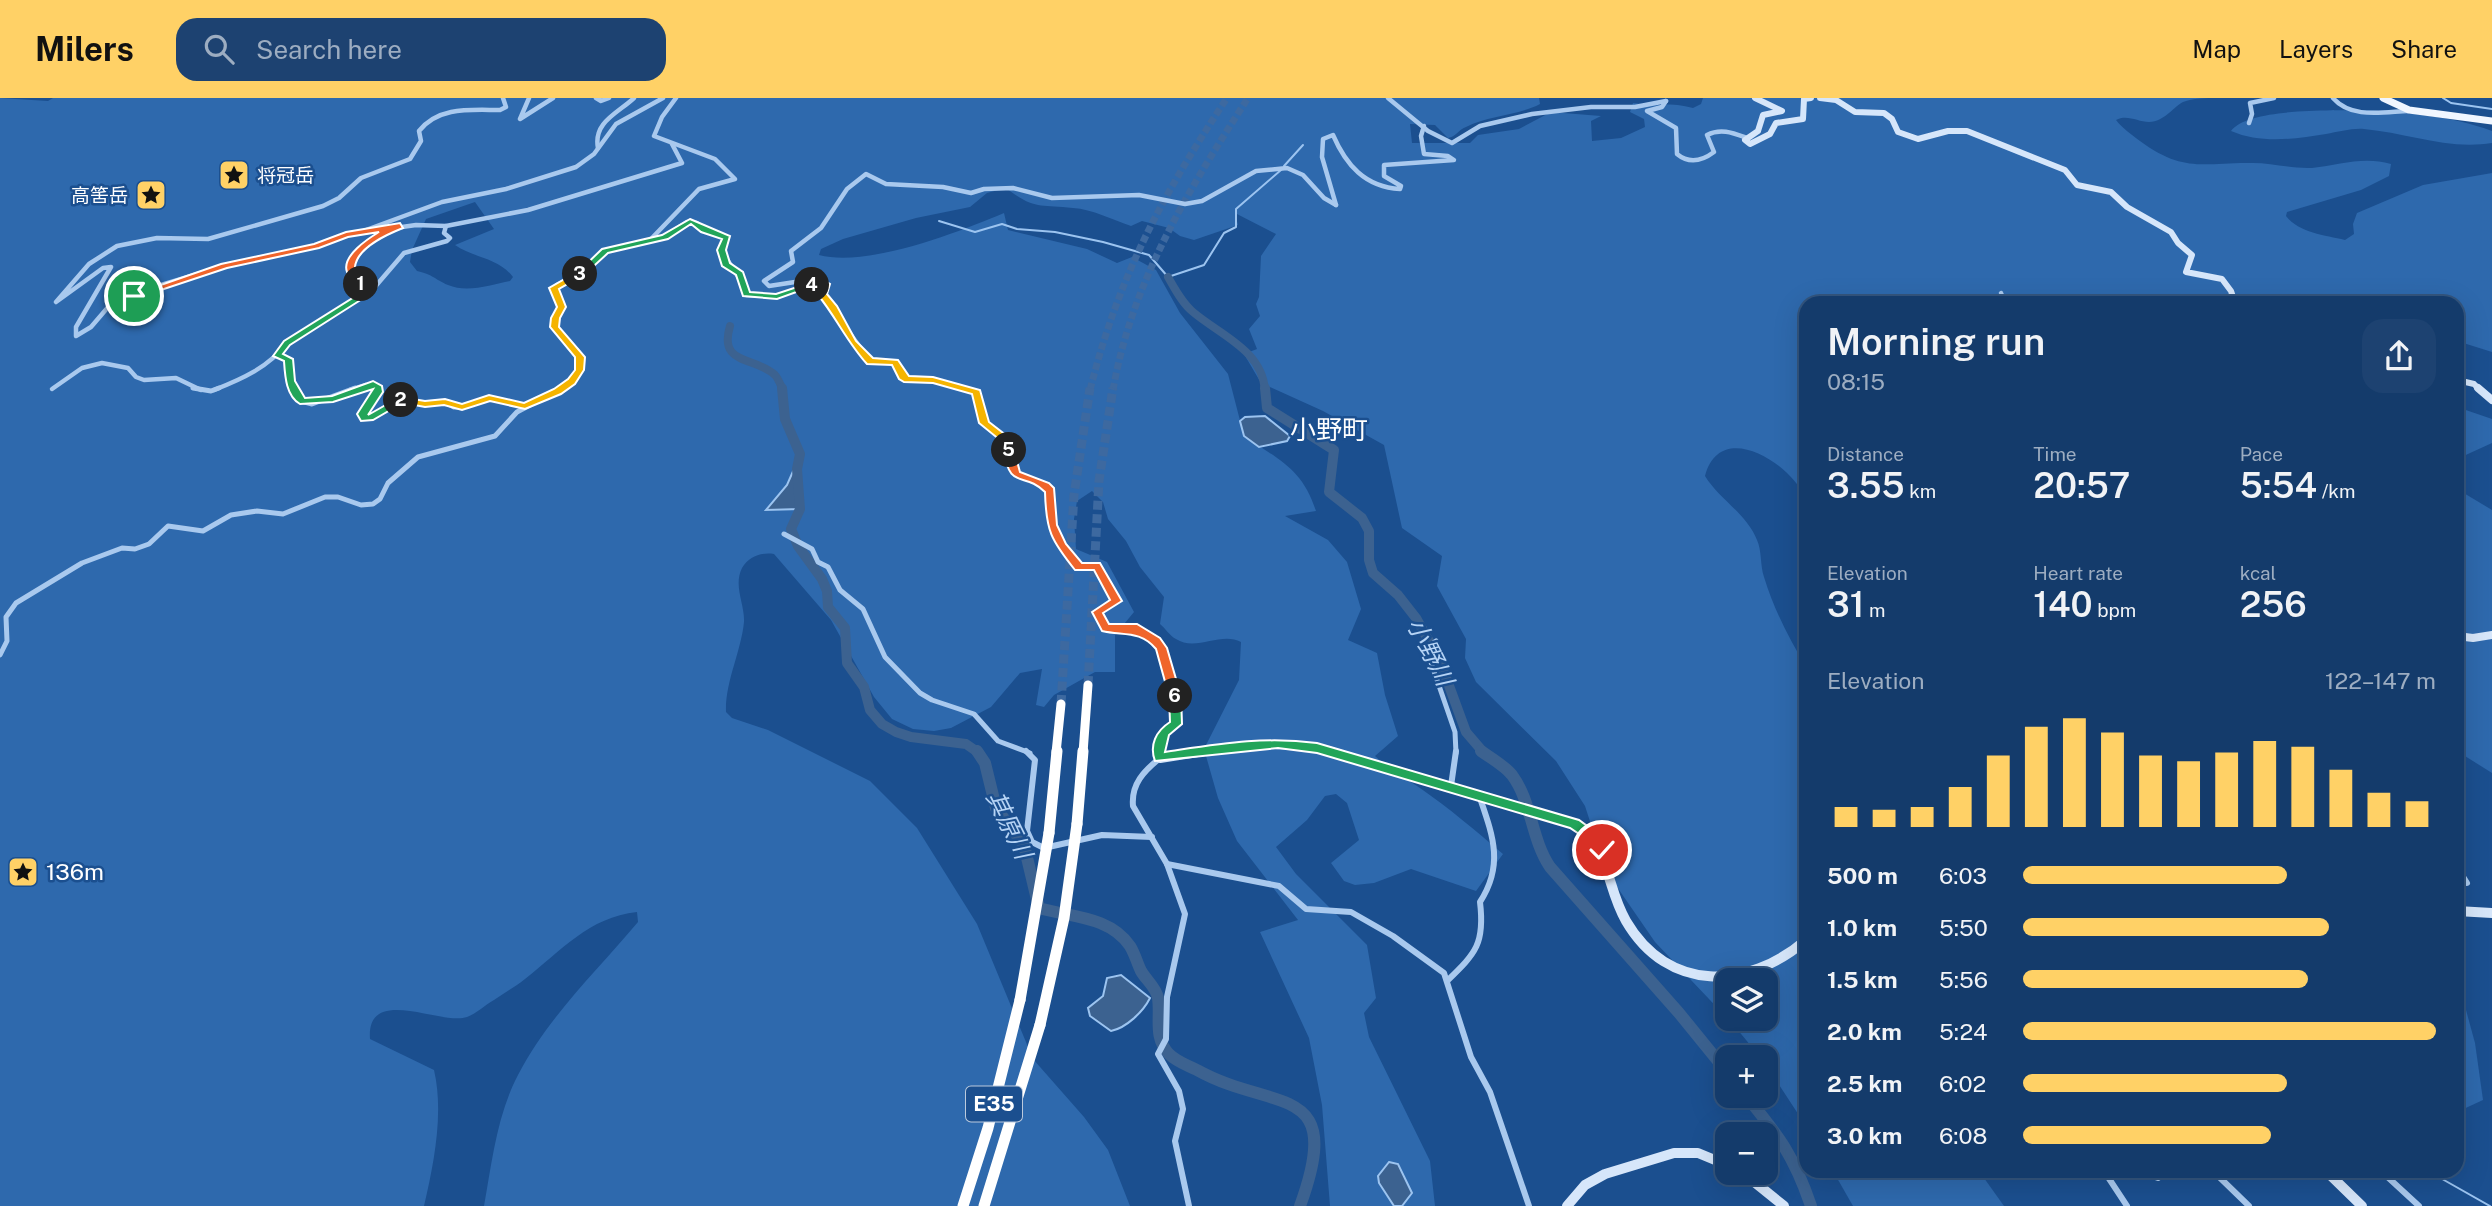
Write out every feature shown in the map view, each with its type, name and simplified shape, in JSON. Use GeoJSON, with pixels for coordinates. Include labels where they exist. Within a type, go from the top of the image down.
{"type":"FeatureCollection","features":[{"type":"Feature","properties":{"kind":"highway","name":"E35"},"geometry":{"type":"LineString","coordinates":[[984,1206],[1040,1025],[1063,918],[1077,824],[1088,685]]}},
{"type":"Feature","properties":{"kind":"highway","name":"E35"},"geometry":{"type":"LineString","coordinates":[[963,1206],[988,1128],[1020,1000],[1049,834],[1061,704]]}},
{"type":"Feature","properties":{"kind":"main road"},"geometry":{"type":"LineString","coordinates":[[2384,98],[2409,110],[2492,121]]}},
{"type":"Feature","properties":{"kind":"street"},"geometry":{"type":"LineString","coordinates":[[503,98],[506,107],[500,110],[457,111],[428,121],[419,131],[421,141],[410,159],[361,178],[330,203],[216,237],[198,240],[157,238],[109,250],[73,279],[56,302],[103,268],[111,267],[76,327],[76,336],[80,335],[88,332],[111,302],[123,295],[134,296],[225,266],[316,246],[346,235],[400,226],[446,226],[528,210],[682,163],[672,144]]}},
{"type":"Feature","properties":{"kind":"street"},"geometry":{"type":"LineString","coordinates":[[529,98],[520,119],[553,98]]}},
{"type":"Feature","properties":{"kind":"street"},"geometry":{"type":"LineString","coordinates":[[596,98],[601,101],[609,98]]}},
{"type":"Feature","properties":{"kind":"street"},"geometry":{"type":"LineString","coordinates":[[598,148],[596,140],[599,128],[634,98]]}},
{"type":"Feature","properties":{"kind":"street"},"geometry":{"type":"LineString","coordinates":[[361,233],[442,202],[506,189],[566,171],[584,162],[616,124],[663,98]]}},
{"type":"Feature","properties":{"kind":"street"},"geometry":{"type":"LineString","coordinates":[[650,240],[699,189],[735,179],[715,159],[654,136],[662,117],[676,98]]}},
{"type":"Feature","properties":{"kind":"street"},"geometry":{"type":"LineString","coordinates":[[1388,98],[1401,111],[1440,139],[1452,143],[1480,126],[1532,114],[1591,107],[1635,107],[1666,99]]}},
{"type":"Feature","properties":{"kind":"street"},"geometry":{"type":"LineString","coordinates":[[1666,99],[1662,107],[1647,111],[1668,121],[1677,130],[1680,138],[1677,154],[1683,160],[1697,161],[1714,152],[1707,138],[1711,132],[1727,132],[1747,138],[1758,131],[1763,115],[1782,111],[1755,98]]}},
{"type":"Feature","properties":{"kind":"street"},"geometry":{"type":"LineString","coordinates":[[1747,138],[1746,143],[1754,144],[1770,134],[1776,123],[1803,119],[1804,99],[1811,98]]}},
{"type":"Feature","properties":{"kind":"street"},"geometry":{"type":"LineString","coordinates":[[1820,98],[1836,100],[1855,112],[1884,113],[1892,119],[1898,132],[1913,138],[1953,131],[1985,137],[2065,170],[2077,185],[2111,192],[2127,207],[2171,232],[2178,243],[2192,255],[2186,272],[2211,276],[2228,283],[2234,296]]}},
{"type":"Feature","properties":{"kind":"street"},"geometry":{"type":"LineString","coordinates":[[2249,123],[2252,114],[2250,103],[2274,98]]}},
{"type":"Feature","properties":{"kind":"street"},"geometry":{"type":"LineString","coordinates":[[2333,98],[2339,105],[2359,113],[2409,110]]}},
{"type":"Feature","properties":{"kind":"street"},"geometry":{"type":"LineString","coordinates":[[1160,758],[1158,748],[1164,732],[1176,724],[1175,698],[1161,648],[1137,629],[1106,628],[1097,612],[1116,601],[1096,565],[1079,568],[1062,547],[1051,525],[1050,491],[1046,486],[1016,474],[1004,438],[984,423],[977,392],[933,380],[907,379],[902,377],[895,362],[870,361],[853,343],[833,306],[822,295],[824,283],[821,278],[769,286],[764,281],[766,277],[790,266],[793,262],[793,247],[812,237],[836,210],[851,181],[866,174],[886,184],[943,187],[967,193],[984,189],[1013,188],[1052,198],[1139,195],[1185,204],[1202,201],[1250,174],[1287,168],[1303,175],[1324,198],[1336,205],[1322,158],[1323,139],[1333,135],[1340,154],[1348,164],[1381,185],[1400,189],[1401,186],[1384,176],[1384,165],[1454,160],[1448,156],[1424,154],[1421,136],[1424,126]]}},
{"type":"Feature","properties":{"kind":"street"},"geometry":{"type":"LineString","coordinates":[[0,655],[7,641],[6,617],[9,610],[82,563],[122,548],[135,549],[149,544],[168,526],[203,531],[231,515],[257,511],[283,514],[325,497],[338,497],[361,505],[373,504],[380,499],[387,483],[418,457],[495,436],[525,406],[571,382],[580,370],[577,351],[554,327],[561,307],[554,288],[577,276],[605,251],[664,237],[690,222],[697,223],[704,230],[727,238],[721,250],[726,264],[740,274],[746,295],[777,296],[824,283]]}},
{"type":"Feature","properties":{"kind":"street"},"geometry":{"type":"LineString","coordinates":[[367,292],[351,271],[351,265],[362,248],[381,234],[400,226]]}},
{"type":"Feature","properties":{"kind":"street"},"geometry":{"type":"LineString","coordinates":[[52,389],[82,368],[102,363],[128,368],[136,377],[144,380],[176,378],[195,389],[211,391],[240,380],[277,356],[287,343],[367,292],[389,273],[404,253],[447,241],[450,238],[444,233],[446,226]]}},
{"type":"Feature","properties":{"kind":"street"},"geometry":{"type":"LineString","coordinates":[[277,356],[289,359],[290,381],[298,398],[303,402],[333,399],[373,384],[378,388],[362,414],[365,418],[370,418],[400,400],[425,404],[445,402],[454,407],[462,407],[489,398],[525,406]]}},
{"type":"Feature","properties":{"kind":"street"},"geometry":{"type":"LineString","coordinates":[[2464,382],[2474,384],[2492,400]]}},
{"type":"Feature","properties":{"kind":"street"},"geometry":{"type":"LineString","coordinates":[[785,534],[812,549],[818,562],[828,567],[840,590],[863,609],[885,657],[911,685],[932,700],[974,714],[998,741],[1030,753],[1035,760],[1027,831],[1032,842],[1044,848],[1102,835],[1152,836]]}},
{"type":"Feature","properties":{"kind":"street"},"geometry":{"type":"LineString","coordinates":[[2464,637],[2492,635]]}},
{"type":"Feature","properties":{"kind":"street"},"geometry":{"type":"LineString","coordinates":[[1436,641],[1426,648],[1455,732],[1456,762],[1451,786]]}},
{"type":"Feature","properties":{"kind":"street"},"geometry":{"type":"LineString","coordinates":[[1189,1206],[1175,1141],[1183,1109],[1179,1091],[1158,1055],[1166,1039],[1167,998],[1185,914],[1167,864],[1133,806],[1131,796],[1138,779],[1160,758],[1247,745],[1296,744],[1344,754],[1574,824],[1598,844],[1627,922],[1648,949],[1685,971],[1715,979],[1734,976],[1790,953],[1799,946]]}},
{"type":"Feature","properties":{"kind":"street"},"geometry":{"type":"LineString","coordinates":[[1448,980],[1473,956],[1483,926],[1480,902],[1490,887],[1493,876],[1495,841],[1479,795]]}},
{"type":"Feature","properties":{"kind":"street"},"geometry":{"type":"LineString","coordinates":[[1167,864],[1279,886],[1306,909],[1351,912],[1394,936],[1428,960],[1448,980],[1448,991],[1471,1057],[1490,1092],[1528,1206]]}},
{"type":"Feature","properties":{"kind":"street"},"geometry":{"type":"LineString","coordinates":[[2464,911],[2492,913]]}},
{"type":"Feature","properties":{"kind":"street"},"geometry":{"type":"LineString","coordinates":[[1567,1206],[1585,1185],[1605,1174],[1674,1153],[1698,1153],[1715,1160]]}},
{"type":"Feature","properties":{"kind":"street"},"geometry":{"type":"LineString","coordinates":[[2109,1178],[2127,1206]]}},
{"type":"Feature","properties":{"kind":"street"},"geometry":{"type":"LineString","coordinates":[[2220,1178],[2249,1206]]}},
{"type":"Feature","properties":{"kind":"street"},"geometry":{"type":"LineString","coordinates":[[2333,1178],[2362,1206]]}},
{"type":"Feature","properties":{"kind":"street"},"geometry":{"type":"LineString","coordinates":[[2389,1178],[2419,1206]]}},
{"type":"Feature","properties":{"kind":"street"},"geometry":{"type":"LineString","coordinates":[[1760,1185],[1784,1206]]}},
{"type":"Feature","properties":{"kind":"shaded area"},"geometry":{"type":"Polygon","coordinates":[[[0,98],[48,101],[53,98],[1539,98],[1540,104],[1531,108],[1475,123],[1448,138],[1435,125],[1410,124],[1412,143],[1470,143],[1478,135],[1519,129],[1551,112],[1601,116],[1591,121],[1592,141],[1621,138],[1645,127],[1644,119],[1630,112],[1633,103],[1693,108],[1701,104],[1703,98],[2217,98],[2183,102],[2155,121],[2124,118],[2116,120],[2130,134],[2156,151],[2170,158],[2195,164],[2260,163],[2312,168],[2361,161],[2391,164],[2389,176],[2361,190],[2287,212],[2286,216],[2291,222],[2305,230],[2345,240],[2354,234],[2353,224],[2357,213],[2423,185],[2492,173],[2492,352],[2464,343],[2464,296],[1799,296],[1799,487],[1771,461],[1756,452],[1740,448],[1725,450],[1713,459],[1705,476],[1747,522],[1759,544],[1763,572],[1772,601],[1799,654],[1799,1115],[1778,1083],[1778,1045],[1750,1045],[1739,1031],[1778,1031],[1778,968],[1715,968],[1715,1005],[1655,942],[1606,871],[1585,806],[1556,761],[1476,682],[1465,658],[1466,639],[1437,586],[1442,556],[1402,528],[1384,445],[1323,411],[1261,383],[1244,354],[1257,349],[1249,329],[1260,316],[1256,304],[1259,297],[1261,256],[1276,234],[1235,213],[1238,225],[1194,240],[1180,236],[1169,228],[1142,221],[1131,226],[1088,210],[1031,203],[1006,188],[987,193],[970,207],[916,218],[843,239],[821,249],[819,255],[862,257],[913,246],[1004,213],[1008,230],[1087,249],[1117,263],[1132,257],[1156,270],[1180,313],[1228,374],[1244,436],[1288,466],[1304,485],[1316,511],[1285,516],[1328,540],[1347,562],[1361,609],[1348,640],[1377,653],[1385,695],[1398,736],[1375,756],[1473,828],[1503,854],[1476,891],[1411,869],[1374,883],[1355,885],[1344,881],[1331,863],[1359,840],[1347,803],[1336,794],[1325,796],[1307,820],[1276,847],[1296,874],[1367,945],[1376,998],[1364,1013],[1369,1037],[1430,1161],[1435,1206],[1330,1206],[1322,1105],[1309,1038],[1260,932],[1298,920],[1237,841],[1218,798],[1204,749],[1239,680],[1241,642],[1225,639],[1184,642],[1176,639],[1160,624],[1164,597],[1140,567],[1126,541],[1108,519],[1103,502],[1092,491],[1077,501],[1074,519],[1076,549],[1107,562],[1134,612],[1115,635],[1115,672],[1095,672],[1054,695],[1044,707],[1036,705],[1042,669],[1020,673],[991,707],[951,728],[934,731],[913,729],[892,719],[874,697],[831,620],[774,554],[765,554],[748,560],[740,575],[744,622],[728,690],[726,712],[732,718],[768,730],[870,781],[917,828],[977,924],[1033,1059],[1084,1117],[1108,1150],[1130,1206],[484,1206],[500,1122],[518,1075],[558,1014],[638,922],[637,912],[620,915],[590,928],[521,982],[470,1016],[455,1018],[392,1010],[380,1014],[372,1023],[370,1039],[434,1070],[438,1121],[424,1206],[0,1206],[0,98]],[[475,202],[426,219],[412,250],[410,262],[417,271],[455,287],[479,288],[510,281],[513,277],[494,262],[455,245],[494,229],[475,202]]]}},
{"type":"Feature","properties":{"kind":"shaded area"},"geometry":{"type":"Polygon","coordinates":[[[2366,110],[2461,122],[2492,131],[2492,143],[2443,143],[2364,129],[2278,139],[2254,138],[2231,131],[2240,123],[2274,114],[2366,110]]]}},
{"type":"Feature","properties":{"kind":"shaded area"},"geometry":{"type":"Polygon","coordinates":[[[2464,409],[2492,419],[2492,443],[2464,456],[2464,409]]]}},
{"type":"Feature","properties":{"kind":"shaded area"},"geometry":{"type":"Polygon","coordinates":[[[1265,416],[1290,436],[1287,441],[1259,447],[1244,436],[1240,421],[1245,417],[1265,416]]]}},
{"type":"Feature","properties":{"kind":"shaded area"},"geometry":{"type":"Polygon","coordinates":[[[794,469],[797,469],[800,509],[766,510],[787,485],[794,469]]]}},
{"type":"Feature","properties":{"kind":"shaded area"},"geometry":{"type":"Polygon","coordinates":[[[2464,493],[2492,510],[2492,773],[2464,755],[2464,493]]]}},
{"type":"Feature","properties":{"kind":"shaded area"},"geometry":{"type":"Polygon","coordinates":[[[1121,975],[1150,998],[1134,1019],[1111,1031],[1090,1016],[1088,1008],[1103,996],[1107,978],[1121,975]]]}},
{"type":"Feature","properties":{"kind":"shaded area"},"geometry":{"type":"Polygon","coordinates":[[[2464,1003],[2475,1043],[2483,1100],[2464,1109],[2464,1003]]]}},
{"type":"Feature","properties":{"kind":"shaded area"},"geometry":{"type":"Polygon","coordinates":[[[1389,1162],[1398,1164],[1412,1193],[1402,1206],[1394,1206],[1379,1183],[1378,1176],[1389,1162]]]}},
{"type":"Feature","properties":{"kind":"shaded area"},"geometry":{"type":"Polygon","coordinates":[[[1837,1178],[1984,1178],[2004,1206],[1853,1206],[1837,1178]]]}},
{"type":"Feature","properties":{"kind":"waterway"},"geometry":{"type":"LineString","coordinates":[[2443,98],[2451,103],[2492,109]]}},
{"type":"Feature","properties":{"kind":"waterway","name":"小野川"},"geometry":{"type":"LineString","coordinates":[[1284,166],[1303,145]]}},
{"type":"Feature","properties":{"kind":"waterway"},"geometry":{"type":"LineString","coordinates":[[939,221],[975,232],[1002,224],[1017,229],[1055,232],[1103,242],[1149,255],[1168,277],[1204,265],[1224,233],[1236,227],[1236,209],[1281,170]]}},
{"type":"Feature","properties":{"kind":"waterway","name":"小野川"},"geometry":{"type":"LineString","coordinates":[[1168,277],[1189,308],[1248,354],[1262,376],[1265,390]]}},
{"type":"Feature","properties":{"kind":"waterway","name":"其原川"},"geometry":{"type":"LineString","coordinates":[[730,326],[729,348],[734,354],[767,369],[775,375],[782,388]]}},
{"type":"Feature","properties":{"kind":"waterway","name":"其原川"},"geometry":{"type":"LineString","coordinates":[[782,388],[785,419],[800,454],[797,469],[800,509],[791,529],[798,546],[822,579],[827,591],[828,607],[845,628],[847,663],[864,687],[870,710],[882,724],[896,732],[911,737],[966,744],[978,752]]}},
{"type":"Feature","properties":{"kind":"waterway","name":"小野川"},"geometry":{"type":"LineString","coordinates":[[1265,388],[1267,408],[1334,450],[1329,492],[1362,518],[1369,531],[1369,560],[1373,573],[1398,595],[1416,618],[1440,661],[1466,732],[1484,753]]}},
{"type":"Feature","properties":{"kind":"waterway","name":"小野川"},"geometry":{"type":"LineString","coordinates":[[1481,751],[1506,768],[1519,786],[1539,845],[1550,867],[1715,1057]]}},
{"type":"Feature","properties":{"kind":"waterway","name":"其原川"},"geometry":{"type":"LineString","coordinates":[[978,752],[985,763],[996,808],[1024,845],[1039,908],[1101,923],[1122,936],[1157,994],[1159,1034],[1169,1054],[1225,1083],[1295,1107],[1308,1119],[1314,1138],[1312,1166],[1300,1206]]}},
{"type":"Feature","properties":{"kind":"waterway","name":"小野川"},"geometry":{"type":"LineString","coordinates":[[1756,1108],[1784,1147],[1799,1176]]}},
{"type":"Feature","properties":{"kind":"waterway","name":"小野川"},"geometry":{"type":"LineString","coordinates":[[1800,1178],[1811,1206]]}},
{"type":"Feature","properties":{"kind":"waterway"},"geometry":{"type":"LineString","coordinates":[[2440,1178],[2490,1206]]}},
{"type":"Feature","properties":{"kind":"tunnel"},"geometry":{"type":"LineString","coordinates":[[1090,390],[1114,310],[1145,238],[1182,169],[1227,98]]}},
{"type":"Feature","properties":{"kind":"tunnel"},"geometry":{"type":"LineString","coordinates":[[1113,390],[1134,311],[1166,237],[1184,202],[1248,98]]}},
{"type":"Feature","properties":{"kind":"tunnel"},"geometry":{"type":"LineString","coordinates":[[1061,704],[1074,495],[1090,388]]}},
{"type":"Feature","properties":{"kind":"tunnel"},"geometry":{"type":"LineString","coordinates":[[1088,685],[1099,481],[1113,388]]}},
{"type":"Feature","properties":{"kind":"place","name":"将冠岳"},"geometry":{"type":"Point","coordinates":[234,175]}},
{"type":"Feature","properties":{"kind":"place","name":"高筈岳"},"geometry":{"type":"Point","coordinates":[151,195]}},
{"type":"Feature","properties":{"kind":"place","name":"136m"},"geometry":{"type":"Point","coordinates":[23,872]}},
{"type":"Feature","properties":{"kind":"district","name":"小野町"},"geometry":{"type":"Point","coordinates":[1329,430]}},
{"type":"Feature","properties":{"kind":"route"},"geometry":{"type":"LineString","coordinates":[[134,296],[225,266],[316,246],[346,235],[400,226],[381,234],[362,248],[351,265],[351,271],[367,292],[281,349],[277,356],[289,359],[290,381],[295,394],[303,402],[320,402],[373,384],[378,388],[378,392],[362,414],[365,418],[370,418],[400,400],[425,404],[445,402],[454,407],[462,407],[489,398],[525,406],[571,382],[580,370],[577,351],[554,327],[561,307],[554,288],[577,276],[605,251],[664,237],[687,222],[697,223],[704,230],[727,238],[721,250],[726,264],[740,274],[746,295],[777,296],[822,282],[825,284],[822,295],[833,306],[853,343],[870,361],[895,362],[902,377],[907,379],[933,380],[977,392],[984,423],[1004,438],[1016,474],[1038,482],[1050,491],[1051,525],[1062,547],[1079,568],[1096,565],[1104,576],[1116,601],[1097,612],[1106,628],[1137,629],[1146,633],[1161,648],[1175,698],[1176,724],[1164,732],[1158,748],[1160,758],[1278,743],[1317,748],[1574,824],[1590,834],[1602,850]]}}]}
